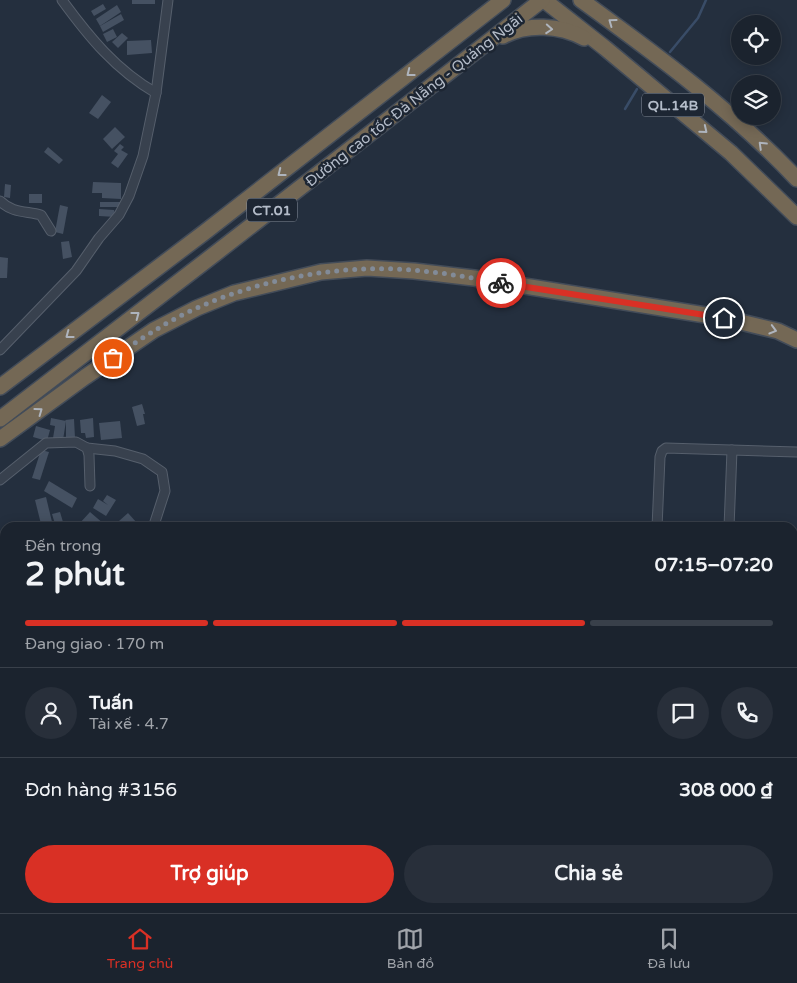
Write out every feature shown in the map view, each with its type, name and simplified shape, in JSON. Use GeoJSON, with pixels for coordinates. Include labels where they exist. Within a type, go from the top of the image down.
{"type":"FeatureCollection","features":[{"type":"Feature","properties":{"kind":"highway"},"geometry":{"type":"LineString","coordinates":[[430,58],[474,17],[482,0]]}},
{"type":"Feature","properties":{"kind":"highway","name":"Đường cao tốc Đà Nẵng - Quảng Ngãi"},"geometry":{"type":"LineString","coordinates":[[0,388],[504,0]]}},
{"type":"Feature","properties":{"kind":"highway","name":"Đường cao tốc Đà Nẵng - Quảng Ngãi"},"geometry":{"type":"LineString","coordinates":[[0,419],[543,0]]}},
{"type":"Feature","properties":{"kind":"highway","name":"QL.14B"},"geometry":{"type":"LineString","coordinates":[[543,0],[732,153],[797,217]]}},
{"type":"Feature","properties":{"kind":"highway","name":"QL.14B"},"geometry":{"type":"LineString","coordinates":[[581,0],[643,44],[736,119],[797,179]]}},
{"type":"Feature","properties":{"kind":"highway"},"geometry":{"type":"LineString","coordinates":[[444,76],[490,43],[513,31],[531,28],[571,31],[595,43],[624,65]]}},
{"type":"Feature","properties":{"kind":"highway"},"geometry":{"type":"LineString","coordinates":[[0,439],[154,330],[234,293],[321,272],[367,268],[474,278],[724,318],[778,332],[797,340]]}},
{"type":"Feature","properties":{"kind":"street"},"geometry":{"type":"LineString","coordinates":[[62,0],[111,61],[135,81],[156,93]]}},
{"type":"Feature","properties":{"kind":"street"},"geometry":{"type":"LineString","coordinates":[[0,350],[76,271],[99,238],[119,215],[129,196],[143,156],[156,93],[168,0]]}},
{"type":"Feature","properties":{"kind":"street"},"geometry":{"type":"LineString","coordinates":[[0,201],[5,206],[18,212],[41,215],[51,231]]}},
{"type":"Feature","properties":{"kind":"street"},"geometry":{"type":"LineString","coordinates":[[0,480],[46,443],[76,442],[87,448],[115,451],[142,459],[162,472],[165,491],[155,522]]}},
{"type":"Feature","properties":{"kind":"street"},"geometry":{"type":"LineString","coordinates":[[87,448],[90,486]]}},
{"type":"Feature","properties":{"kind":"street"},"geometry":{"type":"LineString","coordinates":[[657,522],[660,457],[662,451],[666,448],[797,452]]}},
{"type":"Feature","properties":{"kind":"street"},"geometry":{"type":"LineString","coordinates":[[729,522],[732,450]]}},
{"type":"Feature","properties":{"kind":"building"},"geometry":{"type":"Polygon","coordinates":[[[132,0],[155,0],[155,4],[132,4],[132,0]]]}},
{"type":"Feature","properties":{"kind":"building"},"geometry":{"type":"Polygon","coordinates":[[[103,4],[106,9],[94,16],[91,11],[103,4]]]}},
{"type":"Feature","properties":{"kind":"building"},"geometry":{"type":"Polygon","coordinates":[[[117,5],[121,12],[100,26],[96,19],[117,5]]]}},
{"type":"Feature","properties":{"kind":"building"},"geometry":{"type":"Polygon","coordinates":[[[121,14],[124,20],[103,32],[100,26],[121,14]]]}},
{"type":"Feature","properties":{"kind":"building"},"geometry":{"type":"Polygon","coordinates":[[[113,29],[117,37],[107,42],[103,34],[113,29]]]}},
{"type":"Feature","properties":{"kind":"building"},"geometry":{"type":"Polygon","coordinates":[[[122,33],[128,38],[118,48],[112,42],[122,33]]]}},
{"type":"Feature","properties":{"kind":"building"},"geometry":{"type":"Polygon","coordinates":[[[151,40],[152,53],[127,55],[127,41],[151,40]]]}},
{"type":"Feature","properties":{"kind":"building"},"geometry":{"type":"Polygon","coordinates":[[[102,95],[111,102],[98,119],[89,113],[102,95]]]}},
{"type":"Feature","properties":{"kind":"building"},"geometry":{"type":"Polygon","coordinates":[[[115,127],[125,137],[112,149],[103,139],[115,127]]]}},
{"type":"Feature","properties":{"kind":"building"},"geometry":{"type":"Polygon","coordinates":[[[120,144],[124,147],[121,150],[128,154],[118,168],[111,163],[118,154],[114,151],[120,144]]]}},
{"type":"Feature","properties":{"kind":"building"},"geometry":{"type":"Polygon","coordinates":[[[48,147],[63,160],[59,164],[44,152],[48,147]]]}},
{"type":"Feature","properties":{"kind":"building"},"geometry":{"type":"Polygon","coordinates":[[[93,182],[121,183],[121,199],[102,198],[102,193],[92,193],[93,182]]]}},
{"type":"Feature","properties":{"kind":"building"},"geometry":{"type":"Polygon","coordinates":[[[5,184],[11,185],[10,198],[4,197],[5,184]]]}},
{"type":"Feature","properties":{"kind":"building"},"geometry":{"type":"Polygon","coordinates":[[[29,194],[42,194],[42,203],[29,203],[29,194]]]}},
{"type":"Feature","properties":{"kind":"building"},"geometry":{"type":"Polygon","coordinates":[[[100,202],[121,202],[120,207],[100,207],[100,202]]]}},
{"type":"Feature","properties":{"kind":"building"},"geometry":{"type":"Polygon","coordinates":[[[60,205],[68,207],[63,234],[55,232],[60,205]]]}},
{"type":"Feature","properties":{"kind":"building"},"geometry":{"type":"Polygon","coordinates":[[[99,209],[114,210],[116,217],[99,216],[99,209]]]}},
{"type":"Feature","properties":{"kind":"building"},"geometry":{"type":"Polygon","coordinates":[[[69,241],[72,257],[63,259],[61,242],[69,241]]]}},
{"type":"Feature","properties":{"kind":"building"},"geometry":{"type":"Polygon","coordinates":[[[0,257],[8,258],[7,278],[0,278],[0,257]]]}},
{"type":"Feature","properties":{"kind":"building"},"geometry":{"type":"Polygon","coordinates":[[[142,404],[145,424],[137,426],[132,407],[142,404]]]}},
{"type":"Feature","properties":{"kind":"building"},"geometry":{"type":"Polygon","coordinates":[[[51,418],[66,421],[63,440],[53,438],[55,426],[50,425],[51,418]]]}},
{"type":"Feature","properties":{"kind":"building"},"geometry":{"type":"Polygon","coordinates":[[[93,418],[94,437],[86,438],[85,433],[81,433],[80,420],[93,418]]]}},
{"type":"Feature","properties":{"kind":"building"},"geometry":{"type":"Polygon","coordinates":[[[74,419],[75,438],[66,439],[66,421],[74,419]]]}},
{"type":"Feature","properties":{"kind":"building"},"geometry":{"type":"Polygon","coordinates":[[[120,421],[122,438],[101,440],[99,423],[120,421]]]}},
{"type":"Feature","properties":{"kind":"building"},"geometry":{"type":"Polygon","coordinates":[[[36,426],[50,430],[47,441],[33,437],[36,426]]]}},
{"type":"Feature","properties":{"kind":"building"},"geometry":{"type":"Polygon","coordinates":[[[41,450],[49,452],[40,480],[32,478],[41,450]]]}},
{"type":"Feature","properties":{"kind":"building"},"geometry":{"type":"Polygon","coordinates":[[[49,481],[77,498],[72,508],[44,491],[49,481]]]}},
{"type":"Feature","properties":{"kind":"building"},"geometry":{"type":"Polygon","coordinates":[[[107,495],[116,500],[106,516],[93,508],[98,499],[108,505],[103,501],[107,495]]]}},
{"type":"Feature","properties":{"kind":"building"},"geometry":{"type":"Polygon","coordinates":[[[46,497],[52,522],[40,522],[35,500],[46,497]]]}},
{"type":"Feature","properties":{"kind":"building"},"geometry":{"type":"Polygon","coordinates":[[[60,512],[63,522],[54,522],[52,514],[60,512]]]}},
{"type":"Feature","properties":{"kind":"building"},"geometry":{"type":"Polygon","coordinates":[[[90,512],[102,522],[89,521],[81,522],[90,512]]]}},
{"type":"Feature","properties":{"kind":"building"},"geometry":{"type":"Polygon","coordinates":[[[128,513],[136,522],[120,522],[128,513]]]}},
{"type":"Feature","properties":{"kind":"waterway"},"geometry":{"type":"LineString","coordinates":[[670,52],[698,18],[706,0]]}},
{"type":"Feature","properties":{"kind":"waterway"},"geometry":{"type":"LineString","coordinates":[[625,109],[637,89]]}},
{"type":"Feature","properties":{"kind":"way so far"},"geometry":{"type":"LineString","coordinates":[[113,358],[154,330],[197,308],[234,293],[321,272],[367,268],[414,271],[501,283]]}},
{"type":"Feature","properties":{"kind":"route"},"geometry":{"type":"LineString","coordinates":[[501,283],[724,318]]}}]}
